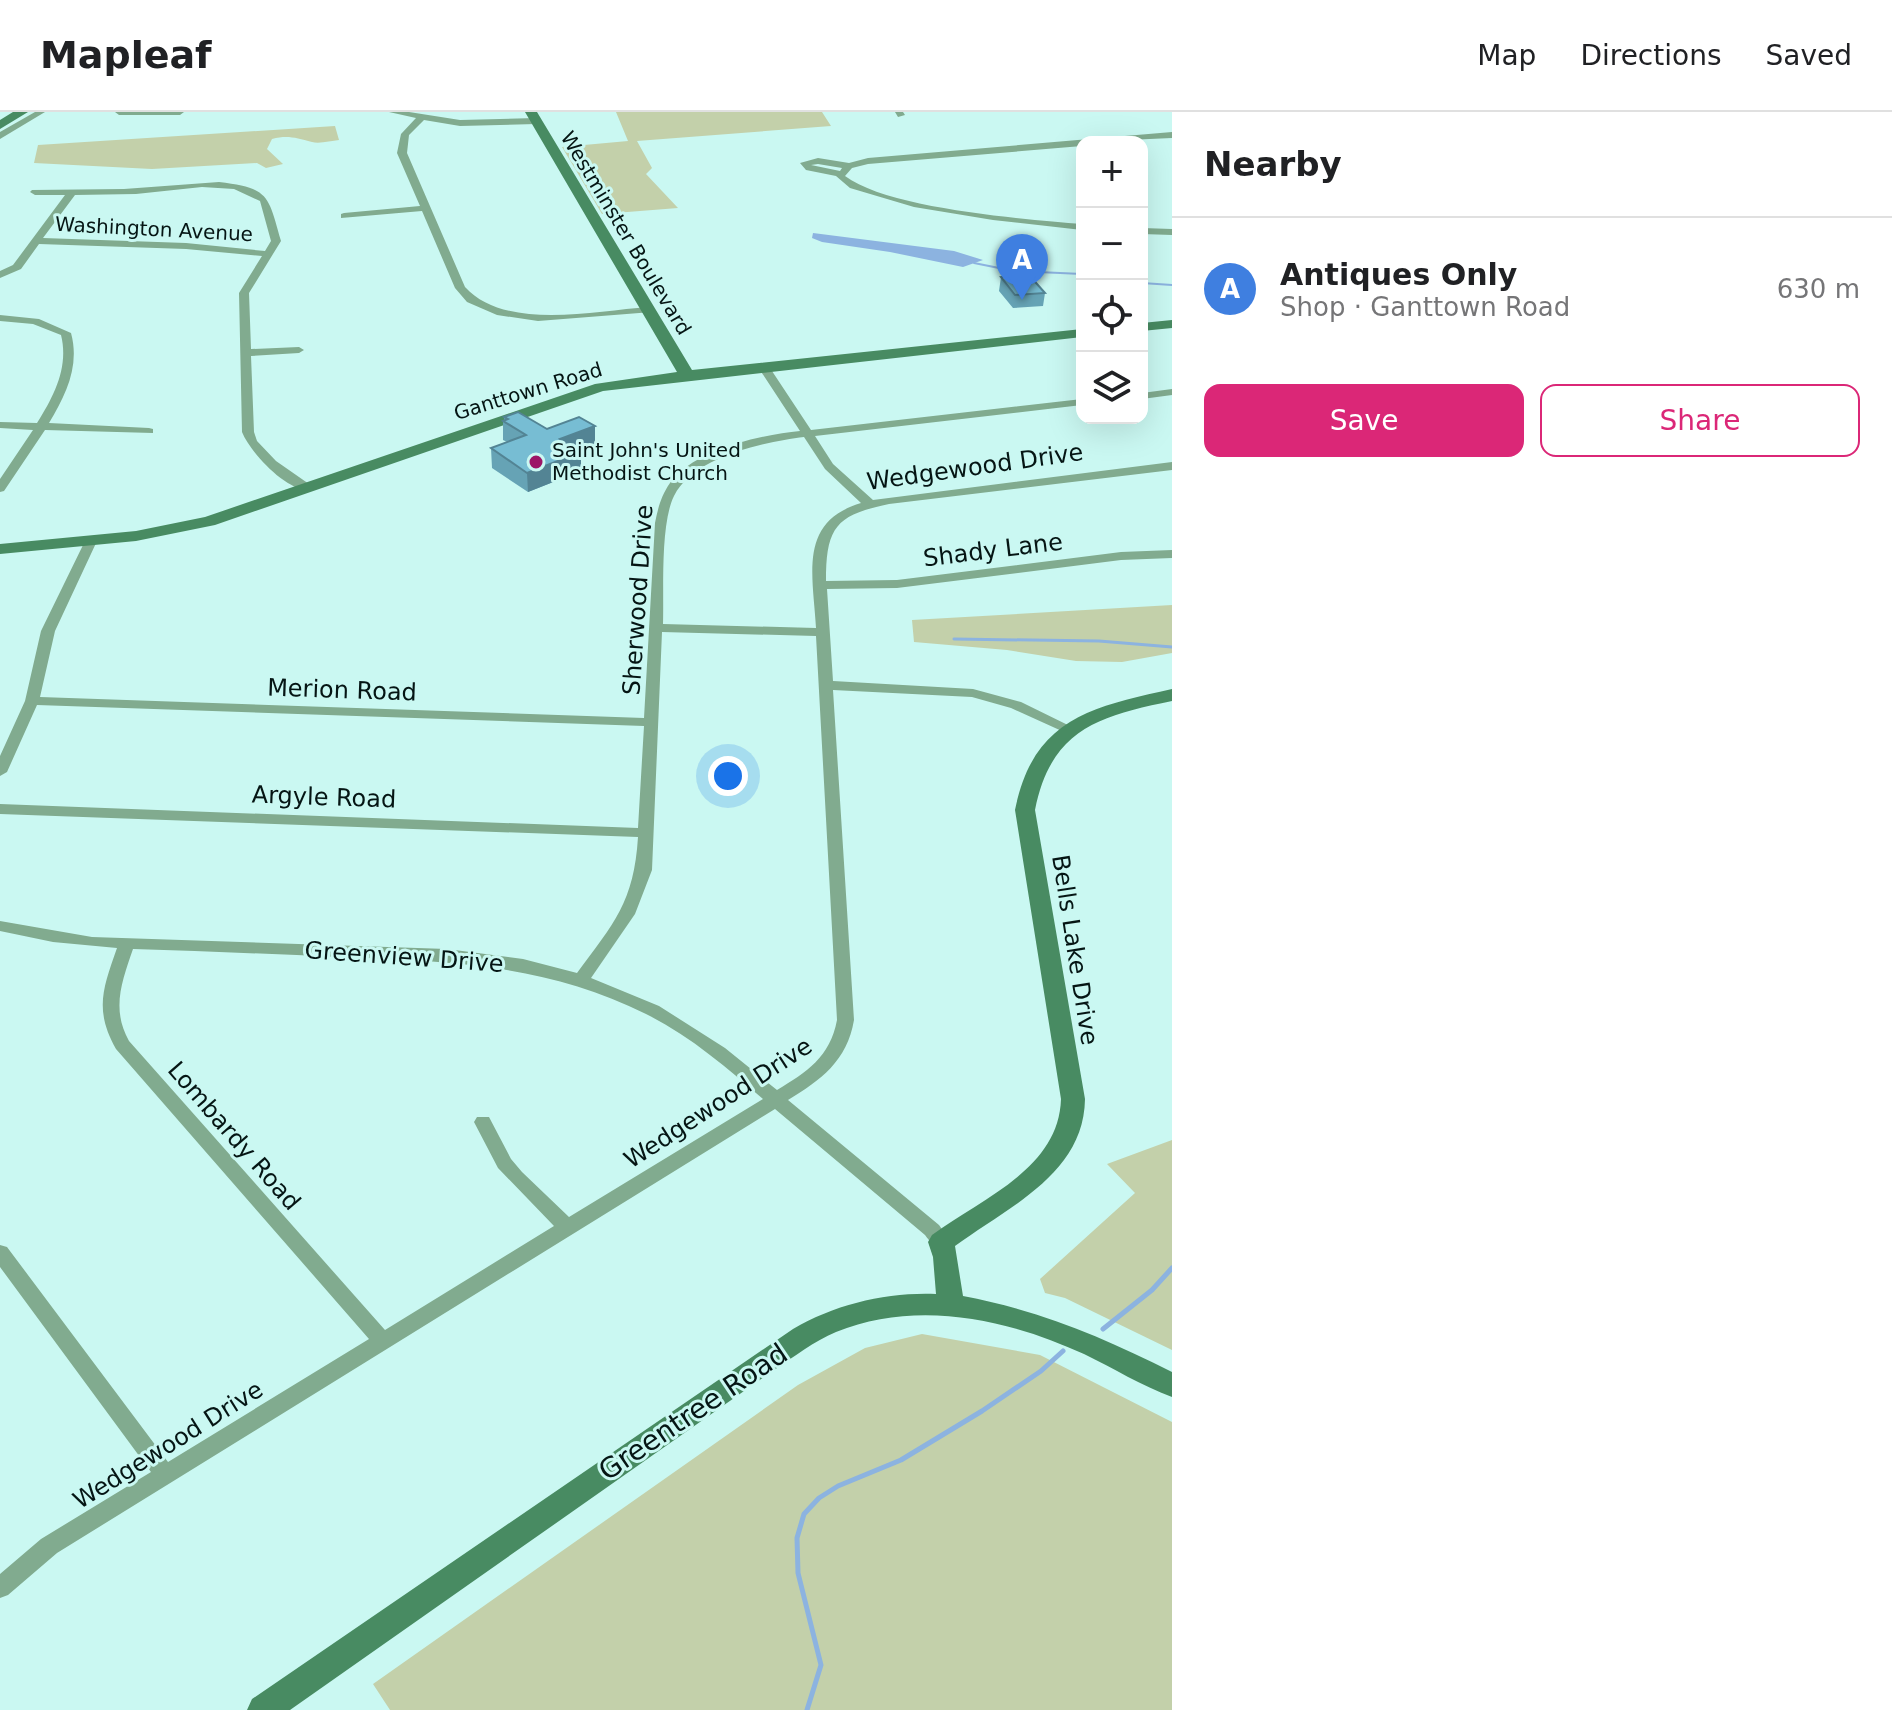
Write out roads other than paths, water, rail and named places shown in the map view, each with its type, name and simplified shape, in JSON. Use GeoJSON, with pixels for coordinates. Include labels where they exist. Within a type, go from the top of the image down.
{"type":"FeatureCollection","features":[{"type":"Feature","properties":{"kind":"street"},"geometry":{"type":"LineString","coordinates":[[0,125],[22,112]]}},
{"type":"Feature","properties":{"kind":"street"},"geometry":{"type":"LineString","coordinates":[[0,136],[41,112]]}},
{"type":"Feature","properties":{"kind":"street"},"geometry":{"type":"LineString","coordinates":[[119,112],[180,112]]}},
{"type":"Feature","properties":{"kind":"street"},"geometry":{"type":"LineString","coordinates":[[393,112],[420,119],[488,124],[534,117]]}},
{"type":"Feature","properties":{"kind":"street","name":"Westminster Boulevard"},"geometry":{"type":"LineString","coordinates":[[534,117],[687,375]]}},
{"type":"Feature","properties":{"kind":"street"},"geometry":{"type":"LineString","coordinates":[[420,119],[405,134],[401,147],[460,288],[476,303],[510,315],[538,318],[648,310]]}},
{"type":"Feature","properties":{"kind":"street"},"geometry":{"type":"LineString","coordinates":[[1148,137],[1172,135]]}},
{"type":"Feature","properties":{"kind":"street"},"geometry":{"type":"LineString","coordinates":[[841,174],[809,168],[805,163],[818,161],[849,166],[872,160],[1076,143]]}},
{"type":"Feature","properties":{"kind":"street"},"geometry":{"type":"LineString","coordinates":[[841,174],[849,166]]}},
{"type":"Feature","properties":{"kind":"street"},"geometry":{"type":"LineString","coordinates":[[841,174],[843,181],[853,188],[896,200],[1076,226]]}},
{"type":"Feature","properties":{"kind":"street"},"geometry":{"type":"LineString","coordinates":[[35,192],[72,193],[207,185],[243,189],[260,196],[267,205],[276,238],[270,254],[245,290],[247,428],[251,442],[267,459],[305,487]]}},
{"type":"Feature","properties":{"kind":"street"},"geometry":{"type":"LineString","coordinates":[[4,274],[17,267],[72,193]]}},
{"type":"Feature","properties":{"kind":"street"},"geometry":{"type":"LineString","coordinates":[[344,216],[425,208]]}},
{"type":"Feature","properties":{"kind":"street"},"geometry":{"type":"LineString","coordinates":[[1148,231],[1172,232]]}},
{"type":"Feature","properties":{"kind":"street","name":"Washington Avenue"},"geometry":{"type":"LineString","coordinates":[[36,241],[186,246],[270,254]]}},
{"type":"Feature","properties":{"kind":"street"},"geometry":{"type":"LineString","coordinates":[[0,318],[47,324],[60,328],[69,337],[65,383],[0,488]]}},
{"type":"Feature","properties":{"kind":"street"},"geometry":{"type":"LineString","coordinates":[[1148,326],[1172,324]]}},
{"type":"Feature","properties":{"kind":"street","name":"Ganttown Road"},"geometry":{"type":"LineString","coordinates":[[0,549],[91,541],[188,527],[580,392],[687,375],[1076,334]]}},
{"type":"Feature","properties":{"kind":"street"},"geometry":{"type":"LineString","coordinates":[[245,353],[299,350]]}},
{"type":"Feature","properties":{"kind":"street"},"geometry":{"type":"LineString","coordinates":[[764,367],[837,476],[870,504]]}},
{"type":"Feature","properties":{"kind":"street"},"geometry":{"type":"LineString","coordinates":[[1148,395],[1172,392]]}},
{"type":"Feature","properties":{"kind":"street","name":"Sherwood Drive"},"geometry":{"type":"LineString","coordinates":[[581,980],[624,919],[639,890],[644,870],[663,513],[667,498],[677,482],[702,463],[728,451],[769,439],[1076,403]]}},
{"type":"Feature","properties":{"kind":"street"},"geometry":{"type":"LineString","coordinates":[[0,425],[149,431]]}},
{"type":"Feature","properties":{"kind":"street","name":"Wedgewood Drive"},"geometry":{"type":"LineString","coordinates":[[0,1588],[49,1546],[826,1065],[840,1045],[846,1022],[820,585],[820,544],[824,532],[841,516],[870,504],[1172,466]]}},
{"type":"Feature","properties":{"kind":"street"},"geometry":{"type":"LineString","coordinates":[[0,772],[32,701],[48,631],[91,541]]}},
{"type":"Feature","properties":{"kind":"street","name":"Shady Lane"},"geometry":{"type":"LineString","coordinates":[[820,585],[851,587],[920,582],[1121,556],[1172,554]]}},
{"type":"Feature","properties":{"kind":"street"},"geometry":{"type":"LineString","coordinates":[[657,628],[823,632]]}},
{"type":"Feature","properties":{"kind":"street"},"geometry":{"type":"LineString","coordinates":[[827,685],[936,688],[980,694],[1016,705],[1069,729]]}},
{"type":"Feature","properties":{"kind":"street","name":"Bells Lake Drive"},"geometry":{"type":"LineString","coordinates":[[941,1242],[1034,1176],[1068,1134],[1073,1099],[1025,810],[1036,766],[1069,729],[1118,707],[1172,695]]}},
{"type":"Feature","properties":{"kind":"street","name":"Merion Road"},"geometry":{"type":"LineString","coordinates":[[32,701],[650,722]]}},
{"type":"Feature","properties":{"kind":"street","name":"Argyle Road"},"geometry":{"type":"LineString","coordinates":[[0,809],[646,833]]}},
{"type":"Feature","properties":{"kind":"street","name":"Greenview Drive"},"geometry":{"type":"LineString","coordinates":[[0,926],[53,937],[127,944],[447,955],[523,965],[581,980],[628,998],[679,1025],[719,1052],[932,1230],[941,1242]]}},
{"type":"Feature","properties":{"kind":"street","name":"Lombardy Road"},"geometry":{"type":"LineString","coordinates":[[127,944],[112,989],[108,1013],[122,1045],[382,1340]]}},
{"type":"Feature","properties":{"kind":"street"},"geometry":{"type":"LineString","coordinates":[[483,1122],[509,1170],[567,1227]]}},
{"type":"Feature","properties":{"kind":"street"},"geometry":{"type":"LineString","coordinates":[[941,1242],[946,1257],[951,1306]]}},
{"type":"Feature","properties":{"kind":"street"},"geometry":{"type":"LineString","coordinates":[[0,1252],[165,1475]]}},
{"type":"Feature","properties":{"kind":"street","name":"Greentree Road"},"geometry":{"type":"LineString","coordinates":[[263,1710],[810,1333],[829,1324],[882,1307],[951,1306],[1014,1315],[1047,1325],[1100,1348],[1172,1385]]}},
{"type":"Feature","properties":{"kind":"water"},"geometry":{"type":"Polygon","coordinates":[[[813,233],[954,251],[983,260],[963,267],[822,242],[812,238],[813,233]]]}},
{"type":"Feature","properties":{"kind":"waterway"},"geometry":{"type":"LineString","coordinates":[[974,263],[1014,271],[1076,274]]}},
{"type":"Feature","properties":{"kind":"waterway"},"geometry":{"type":"LineString","coordinates":[[1148,283],[1172,285]]}},
{"type":"Feature","properties":{"kind":"waterway"},"geometry":{"type":"LineString","coordinates":[[954,639],[1099,641],[1172,647]]}},
{"type":"Feature","properties":{"kind":"waterway"},"geometry":{"type":"LineString","coordinates":[[1103,1329],[1152,1290],[1172,1268]]}},
{"type":"Feature","properties":{"kind":"waterway"},"geometry":{"type":"LineString","coordinates":[[807,1710],[821,1665],[798,1573],[797,1538],[804,1514],[819,1498],[838,1486],[901,1460],[982,1411],[1041,1371],[1063,1351]]}},
{"type":"Feature","properties":{"kind":"place","name":"Antiques Only"},"geometry":{"type":"Point","coordinates":[1022,300]}},
{"type":"Feature","properties":{"kind":"place","name":"Saint John's United Methodist Church"},"geometry":{"type":"Point","coordinates":[536,462]}}]}
